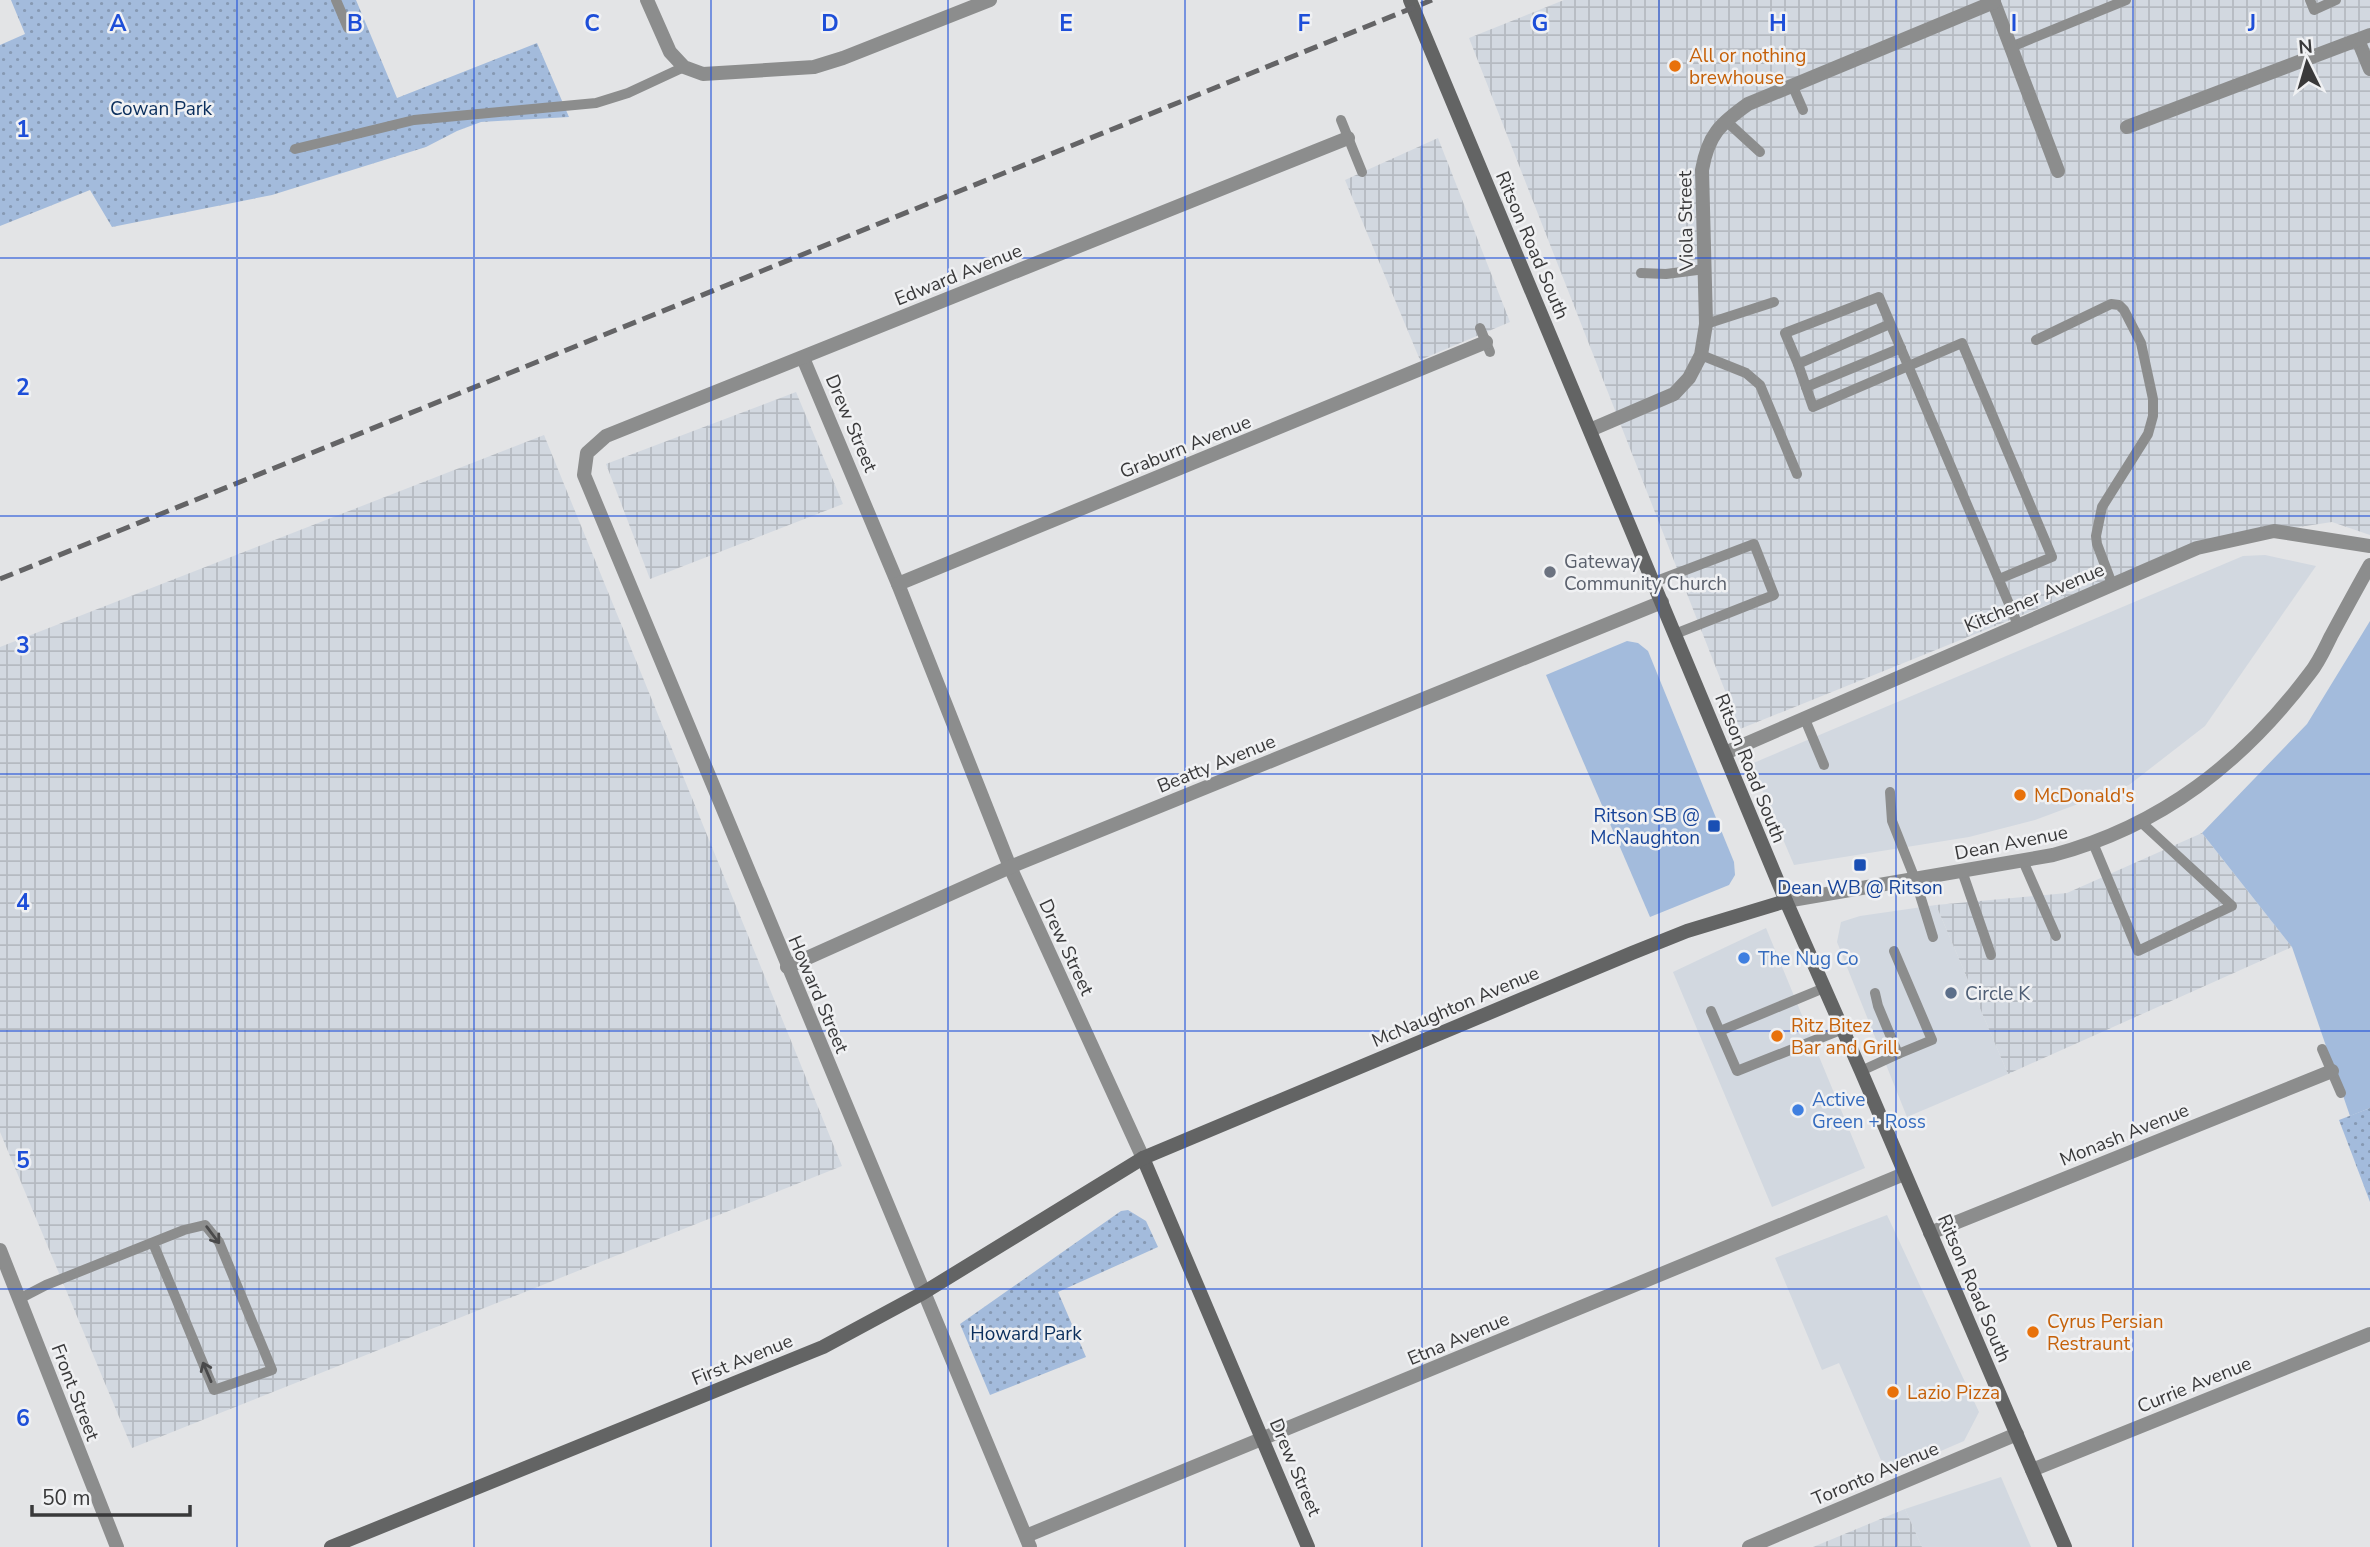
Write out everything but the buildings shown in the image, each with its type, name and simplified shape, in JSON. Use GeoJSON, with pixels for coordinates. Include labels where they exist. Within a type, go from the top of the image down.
{"type":"FeatureCollection","features":[{"type":"Feature","properties":{"kind":"main road","name":"Ritson Road South"},"geometry":{"type":"LineString","coordinates":[[1410,0],[1786,901],[2065,1547]]}},
{"type":"Feature","properties":{"kind":"main road","name":"McNaughton Avenue"},"geometry":{"type":"LineString","coordinates":[[1143,1158],[1632,953],[1699,927],[1786,901]]}},
{"type":"Feature","properties":{"kind":"main road","name":"First Avenue"},"geometry":{"type":"LineString","coordinates":[[331,1547],[823,1347],[923,1293],[1143,1158]]}},
{"type":"Feature","properties":{"kind":"main road","name":"Drew Street"},"geometry":{"type":"LineString","coordinates":[[1143,1158],[1308,1547]]}},
{"type":"Feature","properties":{"kind":"street"},"geometry":{"type":"LineString","coordinates":[[647,0],[670,52],[684,67],[703,74],[814,67],[844,58],[990,0]]}},
{"type":"Feature","properties":{"kind":"street"},"geometry":{"type":"LineString","coordinates":[[1994,1],[2058,171]]}},
{"type":"Feature","properties":{"kind":"street","name":"Viola Street"},"geometry":{"type":"LineString","coordinates":[[1590,430],[1674,394],[1689,378],[1701,355],[1706,324],[1702,170],[1705,152],[1713,134],[1725,120],[1748,104],[1994,1]]}},
{"type":"Feature","properties":{"kind":"street"},"geometry":{"type":"LineString","coordinates":[[2127,127],[2364,38],[2370,69]]}},
{"type":"Feature","properties":{"kind":"street","name":"Edward Avenue"},"geometry":{"type":"LineString","coordinates":[[587,453],[606,436],[1348,138]]}},
{"type":"Feature","properties":{"kind":"street","name":"Graburn Avenue"},"geometry":{"type":"LineString","coordinates":[[898,584],[1488,347]]}},
{"type":"Feature","properties":{"kind":"street","name":"Drew Street"},"geometry":{"type":"LineString","coordinates":[[803,358],[898,584],[1010,867],[1143,1158]]}},
{"type":"Feature","properties":{"kind":"street","name":"Howard Street"},"geometry":{"type":"LineString","coordinates":[[587,453],[584,475],[1028,1542]]}},
{"type":"Feature","properties":{"kind":"street","name":"Kitchener Avenue"},"geometry":{"type":"LineString","coordinates":[[1725,753],[2197,548],[2274,531],[2370,546]]}},
{"type":"Feature","properties":{"kind":"street","name":"Dean Avenue"},"geometry":{"type":"LineString","coordinates":[[1786,901],[2053,855],[2093,843],[2142,822],[2203,784],[2262,730],[2312,671],[2370,565]]}},
{"type":"Feature","properties":{"kind":"street","name":"Beatty Avenue"},"geometry":{"type":"LineString","coordinates":[[787,967],[1010,867],[1662,602]]}},
{"type":"Feature","properties":{"kind":"street","name":"Monash Avenue"},"geometry":{"type":"LineString","coordinates":[[1930,1233],[2332,1071]]}},
{"type":"Feature","properties":{"kind":"street","name":"Etna Avenue"},"geometry":{"type":"LineString","coordinates":[[1028,1542],[1264,1440],[1904,1174]]}},
{"type":"Feature","properties":{"kind":"street","name":"Front Street"},"geometry":{"type":"LineString","coordinates":[[0,1250],[117,1547]]}},
{"type":"Feature","properties":{"kind":"street","name":"Currie Avenue"},"geometry":{"type":"LineString","coordinates":[[2032,1470],[2370,1334]]}},
{"type":"Feature","properties":{"kind":"street","name":"Toronto Avenue"},"geometry":{"type":"LineString","coordinates":[[1749,1547],[2017,1434]]}},
{"type":"Feature","properties":{"kind":"lane"},"geometry":{"type":"LineString","coordinates":[[336,0],[348,28]]}},
{"type":"Feature","properties":{"kind":"lane"},"geometry":{"type":"LineString","coordinates":[[2011,47],[2126,0]]}},
{"type":"Feature","properties":{"kind":"lane"},"geometry":{"type":"LineString","coordinates":[[2310,0],[2314,9],[2336,0]]}},
{"type":"Feature","properties":{"kind":"lane"},"geometry":{"type":"LineString","coordinates":[[295,149],[414,120],[596,103],[628,93],[684,67]]}},
{"type":"Feature","properties":{"kind":"lane"},"geometry":{"type":"LineString","coordinates":[[1793,87],[1803,110]]}},
{"type":"Feature","properties":{"kind":"lane"},"geometry":{"type":"LineString","coordinates":[[1341,120],[1362,172]]}},
{"type":"Feature","properties":{"kind":"lane"},"geometry":{"type":"LineString","coordinates":[[1725,120],[1760,152]]}},
{"type":"Feature","properties":{"kind":"lane"},"geometry":{"type":"LineString","coordinates":[[1641,273],[1666,274],[1705,269]]}},
{"type":"Feature","properties":{"kind":"lane"},"geometry":{"type":"LineString","coordinates":[[1999,579],[2052,557],[1962,343],[1908,365],[1813,407],[1785,333],[1879,297],[1890,324],[1901,348],[1908,365],[1999,579],[2018,625]]}},
{"type":"Feature","properties":{"kind":"lane"},"geometry":{"type":"LineString","coordinates":[[1706,324],[1774,302]]}},
{"type":"Feature","properties":{"kind":"lane"},"geometry":{"type":"LineString","coordinates":[[2036,340],[2111,304],[2119,305],[2124,310],[2141,343],[2153,399],[2153,416],[2148,434],[2102,507],[2096,536],[2112,584]]}},
{"type":"Feature","properties":{"kind":"lane"},"geometry":{"type":"LineString","coordinates":[[1798,364],[1890,324]]}},
{"type":"Feature","properties":{"kind":"lane"},"geometry":{"type":"LineString","coordinates":[[1480,328],[1488,347]]}},
{"type":"Feature","properties":{"kind":"lane"},"geometry":{"type":"LineString","coordinates":[[1806,387],[1901,348]]}},
{"type":"Feature","properties":{"kind":"lane"},"geometry":{"type":"LineString","coordinates":[[1701,355],[1746,373],[1760,385],[1797,474]]}},
{"type":"Feature","properties":{"kind":"lane"},"geometry":{"type":"LineString","coordinates":[[1654,582],[1754,544],[1774,595],[1675,634]]}},
{"type":"Feature","properties":{"kind":"lane"},"geometry":{"type":"LineString","coordinates":[[1804,717],[1824,765]]}},
{"type":"Feature","properties":{"kind":"lane"},"geometry":{"type":"LineString","coordinates":[[1890,792],[1892,821],[1915,879],[1933,937]]}},
{"type":"Feature","properties":{"kind":"lane"},"geometry":{"type":"LineString","coordinates":[[2093,843],[2138,951],[2232,906],[2142,822]]}},
{"type":"Feature","properties":{"kind":"lane"},"geometry":{"type":"LineString","coordinates":[[2023,861],[2056,936]]}},
{"type":"Feature","properties":{"kind":"lane"},"geometry":{"type":"LineString","coordinates":[[1962,871],[1992,955]]}},
{"type":"Feature","properties":{"kind":"lane"},"geometry":{"type":"LineString","coordinates":[[1861,1071],[1932,1040],[1894,951]]}},
{"type":"Feature","properties":{"kind":"lane"},"geometry":{"type":"LineString","coordinates":[[1720,1031],[1824,988]]}},
{"type":"Feature","properties":{"kind":"lane"},"geometry":{"type":"LineString","coordinates":[[1875,993],[1898,1055]]}},
{"type":"Feature","properties":{"kind":"lane"},"geometry":{"type":"LineString","coordinates":[[1711,1011],[1737,1071],[1843,1029]]}},
{"type":"Feature","properties":{"kind":"lane"},"geometry":{"type":"LineString","coordinates":[[2322,1049],[2341,1093]]}},
{"type":"Feature","properties":{"kind":"lane"},"geometry":{"type":"LineString","coordinates":[[19,1299],[46,1285],[184,1230],[205,1225],[219,1242],[272,1370],[215,1390],[153,1243]]}},
{"type":"Feature","properties":{"kind":"shaded area"},"geometry":{"type":"Polygon","coordinates":[[[1564,0],[2370,0],[2370,535],[2332,522],[2205,541],[1740,729],[1469,38],[1564,0]]]}},
{"type":"Feature","properties":{"kind":"shaded area"},"geometry":{"type":"Polygon","coordinates":[[[1438,138],[1510,322],[1420,360],[1345,180],[1438,138]]]}},
{"type":"Feature","properties":{"kind":"shaded area"},"geometry":{"type":"Polygon","coordinates":[[[796,392],[843,504],[650,579],[606,464],[796,392]]]}},
{"type":"Feature","properties":{"kind":"shaded area"},"geometry":{"type":"Polygon","coordinates":[[[544,435],[842,1166],[132,1448],[0,1132],[0,647],[544,435]]]}},
{"type":"Feature","properties":{"kind":"shaded area"},"geometry":{"type":"Polygon","coordinates":[[[2265,555],[2316,566],[2205,726],[2129,785],[2035,820],[1969,837],[1794,865],[1751,764],[2243,556],[2265,555]]]}},
{"type":"Feature","properties":{"kind":"shaded area"},"geometry":{"type":"Polygon","coordinates":[[[2202,833],[2292,947],[2008,1074],[1936,905],[2067,893],[2202,833]]]}},
{"type":"Feature","properties":{"kind":"shaded area"},"geometry":{"type":"Polygon","coordinates":[[[1936,905],[2008,1074],[1907,1117],[1837,942],[1841,922],[1860,916],[1936,905]]]}},
{"type":"Feature","properties":{"kind":"shaded area"},"geometry":{"type":"Polygon","coordinates":[[[1766,928],[1865,1168],[1772,1207],[1673,972],[1766,928]]]}},
{"type":"Feature","properties":{"kind":"shaded area"},"geometry":{"type":"Polygon","coordinates":[[[1887,1215],[1979,1412],[1964,1441],[1887,1474],[1839,1363],[1822,1370],[1775,1258],[1887,1215]]]}},
{"type":"Feature","properties":{"kind":"shaded area"},"geometry":{"type":"Polygon","coordinates":[[[2001,1477],[2031,1547],[1922,1547],[1905,1509],[2001,1477]]]}},
{"type":"Feature","properties":{"kind":"shaded area"},"geometry":{"type":"Polygon","coordinates":[[[1905,1509],[1922,1547],[1813,1547],[1905,1509]]]}},
{"type":"Feature","properties":{"kind":"green space","name":"Cowan Park"},"geometry":{"type":"Polygon","coordinates":[[[11,0],[356,0],[397,98],[537,43],[569,117],[481,122],[426,147],[272,195],[112,227],[90,190],[0,226],[0,45],[25,34],[11,0]]]}},
{"type":"Feature","properties":{"kind":"green space"},"geometry":{"type":"Polygon","coordinates":[[[2370,621],[2370,1108],[2350,1116],[2292,947],[2202,833],[2307,724],[2370,621]]]}},
{"type":"Feature","properties":{"kind":"green space"},"geometry":{"type":"Polygon","coordinates":[[[1627,641],[1638,643],[1648,651],[1734,862],[1735,875],[1729,885],[1650,917],[1546,675],[1627,641]]]}},
{"type":"Feature","properties":{"kind":"green space"},"geometry":{"type":"Polygon","coordinates":[[[2370,1108],[2370,1202],[2339,1120],[2370,1108]]]}},
{"type":"Feature","properties":{"kind":"green space","name":"Howard Park"},"geometry":{"type":"Polygon","coordinates":[[[1128,1210],[1146,1221],[1158,1247],[1058,1292],[1086,1357],[990,1395],[960,1324],[1121,1211],[1128,1210]]]}},
{"type":"Feature","properties":{"kind":"railway"},"geometry":{"type":"LineString","coordinates":[[0,579],[1432,0]]}},
{"type":"Feature","properties":{"kind":"place","name":"All or nothing brewhouse"},"geometry":{"type":"Point","coordinates":[1675,66]}},
{"type":"Feature","properties":{"kind":"place","name":"Gateway Community Church"},"geometry":{"type":"Point","coordinates":[1550,572]}},
{"type":"Feature","properties":{"kind":"place","name":"McDonald's"},"geometry":{"type":"Point","coordinates":[2020,795]}},
{"type":"Feature","properties":{"kind":"place","name":"Ritson SB @ McNaughton"},"geometry":{"type":"Point","coordinates":[1714,826]}},
{"type":"Feature","properties":{"kind":"place","name":"Dean WB @ Ritson"},"geometry":{"type":"Point","coordinates":[1860,865]}},
{"type":"Feature","properties":{"kind":"place","name":"The Nug Co"},"geometry":{"type":"Point","coordinates":[1744,958]}},
{"type":"Feature","properties":{"kind":"place","name":"Circle K"},"geometry":{"type":"Point","coordinates":[1951,993]}},
{"type":"Feature","properties":{"kind":"place","name":"Ritz Bitez Bar and Grill"},"geometry":{"type":"Point","coordinates":[1777,1036]}},
{"type":"Feature","properties":{"kind":"place","name":"Active Green + Ross"},"geometry":{"type":"Point","coordinates":[1798,1110]}},
{"type":"Feature","properties":{"kind":"place","name":"Cyrus Persian Restraunt"},"geometry":{"type":"Point","coordinates":[2033,1332]}},
{"type":"Feature","properties":{"kind":"place","name":"Lazio Pizza"},"geometry":{"type":"Point","coordinates":[1893,1392]}}]}
